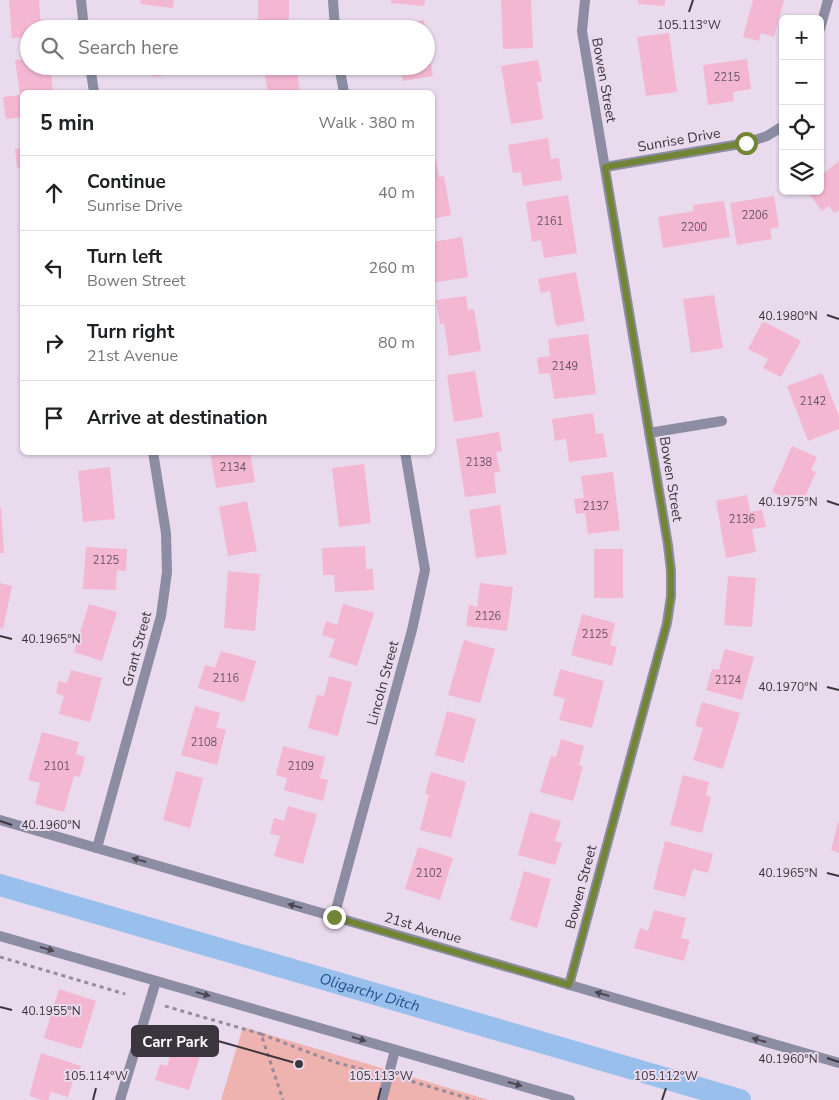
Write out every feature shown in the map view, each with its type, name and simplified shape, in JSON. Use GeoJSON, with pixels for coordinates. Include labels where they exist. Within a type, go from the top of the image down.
{"type":"FeatureCollection","features":[{"type":"Feature","properties":{"kind":"street"},"geometry":{"type":"LineString","coordinates":[[81,0],[83,20]]}},
{"type":"Feature","properties":{"kind":"street"},"geometry":{"type":"LineString","coordinates":[[332,0],[333,20]]}},
{"type":"Feature","properties":{"kind":"street","name":"Bowen Street"},"geometry":{"type":"LineString","coordinates":[[569,985],[667,623],[671,596],[668,545],[582,31],[585,0]]}},
{"type":"Feature","properties":{"kind":"street"},"geometry":{"type":"LineString","coordinates":[[824,15],[828,0]]}},
{"type":"Feature","properties":{"kind":"street"},"geometry":{"type":"LineString","coordinates":[[91,75],[94,90]]}},
{"type":"Feature","properties":{"kind":"street"},"geometry":{"type":"LineString","coordinates":[[341,75],[344,90]]}},
{"type":"Feature","properties":{"kind":"street","name":"Sunrise Drive"},"geometry":{"type":"LineString","coordinates":[[605,167],[746,143],[767,136],[779,128]]}},
{"type":"Feature","properties":{"kind":"street"},"geometry":{"type":"LineString","coordinates":[[649,433],[722,421]]}},
{"type":"Feature","properties":{"kind":"street","name":"Grant Street"},"geometry":{"type":"LineString","coordinates":[[97,848],[162,616],[167,572],[166,533],[153,455]]}},
{"type":"Feature","properties":{"kind":"street","name":"Lincoln Street"},"geometry":{"type":"LineString","coordinates":[[334,917],[412,630],[425,570],[406,455]]}},
{"type":"Feature","properties":{"kind":"street","name":"21st Avenue"},"geometry":{"type":"LineString","coordinates":[[0,820],[839,1063]]}},
{"type":"Feature","properties":{"kind":"street"},"geometry":{"type":"LineString","coordinates":[[0,936],[570,1100]]}},
{"type":"Feature","properties":{"kind":"street"},"geometry":{"type":"LineString","coordinates":[[120,1100],[156,981]]}},
{"type":"Feature","properties":{"kind":"street"},"geometry":{"type":"LineString","coordinates":[[382,1100],[395,1050]]}},
{"type":"Feature","properties":{"kind":"path"},"geometry":{"type":"LineString","coordinates":[[0,957],[125,994]]}},
{"type":"Feature","properties":{"kind":"path"},"geometry":{"type":"LineString","coordinates":[[164,1006],[261,1034],[334,1062],[373,1072]]}},
{"type":"Feature","properties":{"kind":"path"},"geometry":{"type":"LineString","coordinates":[[261,1034],[283,1100]]}},
{"type":"Feature","properties":{"kind":"path"},"geometry":{"type":"LineString","coordinates":[[398,1077],[474,1100]]}},
{"type":"Feature","properties":{"kind":"shaded area"},"geometry":{"type":"Polygon","coordinates":[[[243,1027],[489,1100],[221,1100],[243,1027]]]}},
{"type":"Feature","properties":{"kind":"building"},"geometry":{"type":"Polygon","coordinates":[[[9,0],[39,0],[40,20],[20,20],[20,38],[12,38],[9,0]]]}},
{"type":"Feature","properties":{"kind":"building"},"geometry":{"type":"Polygon","coordinates":[[[141,0],[174,0],[173,8],[140,4],[141,0]]]}},
{"type":"Feature","properties":{"kind":"building"},"geometry":{"type":"Polygon","coordinates":[[[258,0],[289,0],[289,20],[258,20],[258,0]]]}},
{"type":"Feature","properties":{"kind":"building"},"geometry":{"type":"Polygon","coordinates":[[[391,0],[425,0],[424,6],[391,3],[391,0]]]}},
{"type":"Feature","properties":{"kind":"building"},"geometry":{"type":"Polygon","coordinates":[[[501,0],[531,0],[533,48],[503,49],[501,0]]]}},
{"type":"Feature","properties":{"kind":"building"},"geometry":{"type":"Polygon","coordinates":[[[638,0],[665,0],[665,6],[638,4],[638,0]]]}},
{"type":"Feature","properties":{"kind":"building"},"geometry":{"type":"Polygon","coordinates":[[[753,0],[784,0],[774,37],[761,33],[759,41],[743,37],[753,0]]]}},
{"type":"Feature","properties":{"kind":"building"},"geometry":{"type":"Polygon","coordinates":[[[669,33],[677,92],[646,96],[637,37],[669,33]]]}},
{"type":"Feature","properties":{"kind":"building"},"geometry":{"type":"Polygon","coordinates":[[[747,59],[751,89],[733,92],[734,101],[708,105],[703,65],[747,59]]]}},
{"type":"Feature","properties":{"kind":"building"},"geometry":{"type":"Polygon","coordinates":[[[15,60],[20,60],[20,75],[51,75],[53,90],[20,90],[20,95],[15,60]]]}},
{"type":"Feature","properties":{"kind":"building"},"geometry":{"type":"Polygon","coordinates":[[[538,60],[542,81],[537,82],[543,119],[511,124],[501,66],[538,60]]]}},
{"type":"Feature","properties":{"kind":"building"},"geometry":{"type":"Polygon","coordinates":[[[265,75],[297,75],[300,90],[268,90],[265,75]]]}},
{"type":"Feature","properties":{"kind":"building"},"geometry":{"type":"Polygon","coordinates":[[[402,75],[433,75],[433,76],[403,81],[402,75]]]}},
{"type":"Feature","properties":{"kind":"building"},"geometry":{"type":"Polygon","coordinates":[[[20,95],[20,117],[6,119],[3,97],[20,95]]]}},
{"type":"Feature","properties":{"kind":"building"},"geometry":{"type":"Polygon","coordinates":[[[548,138],[551,159],[559,158],[562,180],[523,186],[521,172],[513,173],[508,145],[548,138]]]}},
{"type":"Feature","properties":{"kind":"building"},"geometry":{"type":"Polygon","coordinates":[[[20,148],[20,168],[17,168],[15,149],[20,148]]]}},
{"type":"Feature","properties":{"kind":"building"},"geometry":{"type":"Polygon","coordinates":[[[435,159],[439,177],[444,176],[451,215],[435,218],[435,159]]]}},
{"type":"Feature","properties":{"kind":"building"},"geometry":{"type":"Polygon","coordinates":[[[839,161],[839,210],[834,213],[829,206],[822,211],[810,195],[824,195],[824,173],[839,161]]]}},
{"type":"Feature","properties":{"kind":"building"},"geometry":{"type":"Polygon","coordinates":[[[568,195],[577,253],[544,258],[541,240],[532,242],[526,202],[568,195]]]}},
{"type":"Feature","properties":{"kind":"building"},"geometry":{"type":"Polygon","coordinates":[[[774,196],[779,227],[770,229],[772,239],[737,245],[730,203],[774,196]]]}},
{"type":"Feature","properties":{"kind":"building"},"geometry":{"type":"Polygon","coordinates":[[[724,201],[730,237],[663,248],[658,217],[694,211],[693,205],[724,201]]]}},
{"type":"Feature","properties":{"kind":"building"},"geometry":{"type":"Polygon","coordinates":[[[462,237],[468,277],[435,282],[435,242],[462,237]]]}},
{"type":"Feature","properties":{"kind":"building"},"geometry":{"type":"Polygon","coordinates":[[[576,272],[585,321],[556,326],[550,291],[541,293],[538,279],[576,272]]]}},
{"type":"Feature","properties":{"kind":"building"},"geometry":{"type":"Polygon","coordinates":[[[714,295],[723,348],[691,353],[683,299],[714,295]]]}},
{"type":"Feature","properties":{"kind":"building"},"geometry":{"type":"Polygon","coordinates":[[[466,296],[468,310],[474,309],[481,351],[449,356],[444,323],[440,324],[436,300],[466,296]]]}},
{"type":"Feature","properties":{"kind":"building"},"geometry":{"type":"Polygon","coordinates":[[[763,321],[801,341],[781,377],[763,368],[768,359],[748,349],[763,321]]]}},
{"type":"Feature","properties":{"kind":"building"},"geometry":{"type":"Polygon","coordinates":[[[588,334],[596,394],[554,399],[550,373],[539,374],[537,358],[550,356],[548,339],[588,334]]]}},
{"type":"Feature","properties":{"kind":"building"},"geometry":{"type":"Polygon","coordinates":[[[475,371],[483,417],[454,422],[447,375],[475,371]]]}},
{"type":"Feature","properties":{"kind":"building"},"geometry":{"type":"Polygon","coordinates":[[[822,373],[839,416],[839,429],[808,441],[787,386],[822,373]]]}},
{"type":"Feature","properties":{"kind":"building"},"geometry":{"type":"Polygon","coordinates":[[[593,413],[596,434],[603,433],[607,457],[569,462],[566,439],[555,441],[552,419],[593,413]]]}},
{"type":"Feature","properties":{"kind":"building"},"geometry":{"type":"Polygon","coordinates":[[[499,432],[502,451],[496,452],[500,472],[494,473],[496,493],[465,497],[456,439],[499,432]]]}},
{"type":"Feature","properties":{"kind":"building"},"geometry":{"type":"Polygon","coordinates":[[[792,446],[817,457],[811,470],[816,472],[801,505],[772,492],[792,446]]]}},
{"type":"Feature","properties":{"kind":"building"},"geometry":{"type":"Polygon","coordinates":[[[210,455],[250,455],[255,482],[216,488],[210,455]]]}},
{"type":"Feature","properties":{"kind":"building"},"geometry":{"type":"Polygon","coordinates":[[[364,464],[371,523],[339,527],[332,468],[364,464]]]}},
{"type":"Feature","properties":{"kind":"building"},"geometry":{"type":"Polygon","coordinates":[[[110,467],[115,519],[83,522],[78,471],[110,467]]]}},
{"type":"Feature","properties":{"kind":"building"},"geometry":{"type":"Polygon","coordinates":[[[613,472],[620,530],[588,534],[585,513],[576,514],[574,499],[584,498],[581,476],[613,472]]]}},
{"type":"Feature","properties":{"kind":"building"},"geometry":{"type":"Polygon","coordinates":[[[747,495],[750,512],[762,510],[766,527],[752,529],[756,552],[726,558],[716,501],[747,495]]]}},
{"type":"Feature","properties":{"kind":"building"},"geometry":{"type":"Polygon","coordinates":[[[247,501],[257,551],[228,556],[219,507],[247,501]]]}},
{"type":"Feature","properties":{"kind":"building"},"geometry":{"type":"Polygon","coordinates":[[[500,505],[507,554],[476,558],[469,510],[500,505]]]}},
{"type":"Feature","properties":{"kind":"building"},"geometry":{"type":"Polygon","coordinates":[[[1,508],[4,553],[0,553],[1,508]]]}},
{"type":"Feature","properties":{"kind":"building"},"geometry":{"type":"Polygon","coordinates":[[[365,546],[366,569],[373,569],[374,590],[335,592],[334,575],[323,575],[322,548],[365,546]]]}},
{"type":"Feature","properties":{"kind":"building"},"geometry":{"type":"Polygon","coordinates":[[[86,547],[127,549],[126,571],[117,570],[116,590],[83,589],[86,547]]]}},
{"type":"Feature","properties":{"kind":"building"},"geometry":{"type":"Polygon","coordinates":[[[594,549],[623,549],[623,598],[594,598],[594,549]]]}},
{"type":"Feature","properties":{"kind":"building"},"geometry":{"type":"Polygon","coordinates":[[[228,571],[260,574],[255,631],[224,628],[228,571]]]}},
{"type":"Feature","properties":{"kind":"building"},"geometry":{"type":"Polygon","coordinates":[[[728,576],[756,578],[752,627],[724,625],[728,576]]]}},
{"type":"Feature","properties":{"kind":"building"},"geometry":{"type":"Polygon","coordinates":[[[0,583],[12,586],[3,629],[0,628],[0,583]]]}},
{"type":"Feature","properties":{"kind":"building"},"geometry":{"type":"Polygon","coordinates":[[[480,583],[513,587],[507,631],[466,626],[469,605],[477,607],[480,583]]]}},
{"type":"Feature","properties":{"kind":"building"},"geometry":{"type":"Polygon","coordinates":[[[89,604],[117,612],[102,661],[74,652],[89,604]]]}},
{"type":"Feature","properties":{"kind":"building"},"geometry":{"type":"Polygon","coordinates":[[[343,604],[374,613],[357,666],[329,657],[335,639],[322,635],[326,621],[337,625],[343,604]]]}},
{"type":"Feature","properties":{"kind":"building"},"geometry":{"type":"Polygon","coordinates":[[[582,614],[615,623],[610,645],[617,647],[612,666],[571,655],[582,614]]]}},
{"type":"Feature","properties":{"kind":"building"},"geometry":{"type":"Polygon","coordinates":[[[464,640],[495,649],[480,703],[448,695],[464,640]]]}},
{"type":"Feature","properties":{"kind":"building"},"geometry":{"type":"Polygon","coordinates":[[[725,649],[754,657],[742,700],[706,690],[712,669],[719,670],[725,649]]]}},
{"type":"Feature","properties":{"kind":"building"},"geometry":{"type":"Polygon","coordinates":[[[221,651],[256,661],[244,702],[198,688],[205,665],[215,668],[221,651]]]}},
{"type":"Feature","properties":{"kind":"building"},"geometry":{"type":"Polygon","coordinates":[[[560,669],[604,681],[592,728],[559,720],[565,699],[553,695],[560,669]]]}},
{"type":"Feature","properties":{"kind":"building"},"geometry":{"type":"Polygon","coordinates":[[[71,670],[102,678],[90,722],[59,714],[64,696],[56,693],[59,681],[67,683],[71,670]]]}},
{"type":"Feature","properties":{"kind":"building"},"geometry":{"type":"Polygon","coordinates":[[[329,676],[352,682],[338,736],[308,728],[317,695],[324,696],[329,676]]]}},
{"type":"Feature","properties":{"kind":"building"},"geometry":{"type":"Polygon","coordinates":[[[702,702],[740,713],[723,769],[693,760],[703,728],[695,726],[702,702]]]}},
{"type":"Feature","properties":{"kind":"building"},"geometry":{"type":"Polygon","coordinates":[[[195,706],[220,713],[216,727],[226,730],[217,765],[181,755],[195,706]]]}},
{"type":"Feature","properties":{"kind":"building"},"geometry":{"type":"Polygon","coordinates":[[[447,711],[476,719],[464,763],[435,755],[447,711]]]}},
{"type":"Feature","properties":{"kind":"building"},"geometry":{"type":"Polygon","coordinates":[[[42,732],[79,742],[76,754],[85,757],[80,777],[74,776],[64,812],[35,804],[40,783],[28,780],[42,732]]]}},
{"type":"Feature","properties":{"kind":"building"},"geometry":{"type":"Polygon","coordinates":[[[561,739],[584,746],[579,765],[583,767],[573,801],[540,792],[551,756],[556,757],[561,739]]]}},
{"type":"Feature","properties":{"kind":"building"},"geometry":{"type":"Polygon","coordinates":[[[283,746],[325,757],[320,778],[328,780],[323,801],[284,790],[287,778],[276,775],[283,746]]]}},
{"type":"Feature","properties":{"kind":"building"},"geometry":{"type":"Polygon","coordinates":[[[176,771],[203,778],[190,828],[163,820],[176,771]]]}},
{"type":"Feature","properties":{"kind":"building"},"geometry":{"type":"Polygon","coordinates":[[[431,772],[466,782],[451,838],[420,830],[429,795],[425,793],[431,772]]]}},
{"type":"Feature","properties":{"kind":"building"},"geometry":{"type":"Polygon","coordinates":[[[683,775],[709,782],[706,795],[711,797],[702,833],[670,825],[683,775]]]}},
{"type":"Feature","properties":{"kind":"building"},"geometry":{"type":"Polygon","coordinates":[[[288,806],[317,814],[303,864],[274,856],[280,836],[270,834],[274,818],[284,821],[288,806]]]}},
{"type":"Feature","properties":{"kind":"building"},"geometry":{"type":"Polygon","coordinates":[[[530,812],[561,821],[555,841],[562,843],[555,865],[518,855],[530,812]]]}},
{"type":"Feature","properties":{"kind":"building"},"geometry":{"type":"Polygon","coordinates":[[[839,823],[839,853],[831,850],[839,823]]]}},
{"type":"Feature","properties":{"kind":"building"},"geometry":{"type":"Polygon","coordinates":[[[665,841],[713,854],[708,873],[693,869],[685,897],[653,889],[665,841]]]}},
{"type":"Feature","properties":{"kind":"building"},"geometry":{"type":"Polygon","coordinates":[[[418,847],[453,858],[440,900],[405,889],[418,847]]]}},
{"type":"Feature","properties":{"kind":"building"},"geometry":{"type":"Polygon","coordinates":[[[524,871],[551,879],[537,928],[510,920],[524,871]]]}},
{"type":"Feature","properties":{"kind":"building"},"geometry":{"type":"Polygon","coordinates":[[[654,910],[686,918],[681,938],[690,940],[684,961],[634,948],[640,928],[648,931],[654,910]]]}},
{"type":"Feature","properties":{"kind":"building"},"geometry":{"type":"Polygon","coordinates":[[[59,989],[96,1001],[81,1049],[44,1038],[59,989]]]}},
{"type":"Feature","properties":{"kind":"building"},"geometry":{"type":"Polygon","coordinates":[[[179,1026],[207,1035],[189,1090],[155,1080],[160,1064],[167,1066],[179,1026]]]}},
{"type":"Feature","properties":{"kind":"building"},"geometry":{"type":"Polygon","coordinates":[[[41,1053],[81,1066],[77,1079],[74,1078],[68,1097],[51,1092],[48,1100],[29,1096],[41,1053]]]}},
{"type":"Feature","properties":{"kind":"waterway","name":"Oligarchy Ditch"},"geometry":{"type":"LineString","coordinates":[[0,885],[740,1100]]}},
{"type":"Feature","properties":{"kind":"place","name":"Carr Park"},"geometry":{"type":"Point","coordinates":[299,1064]}},
{"type":"Feature","properties":{"kind":"route"},"geometry":{"type":"LineString","coordinates":[[334,917],[569,985],[667,623],[671,596],[668,545],[605,167],[746,143]]}}]}
